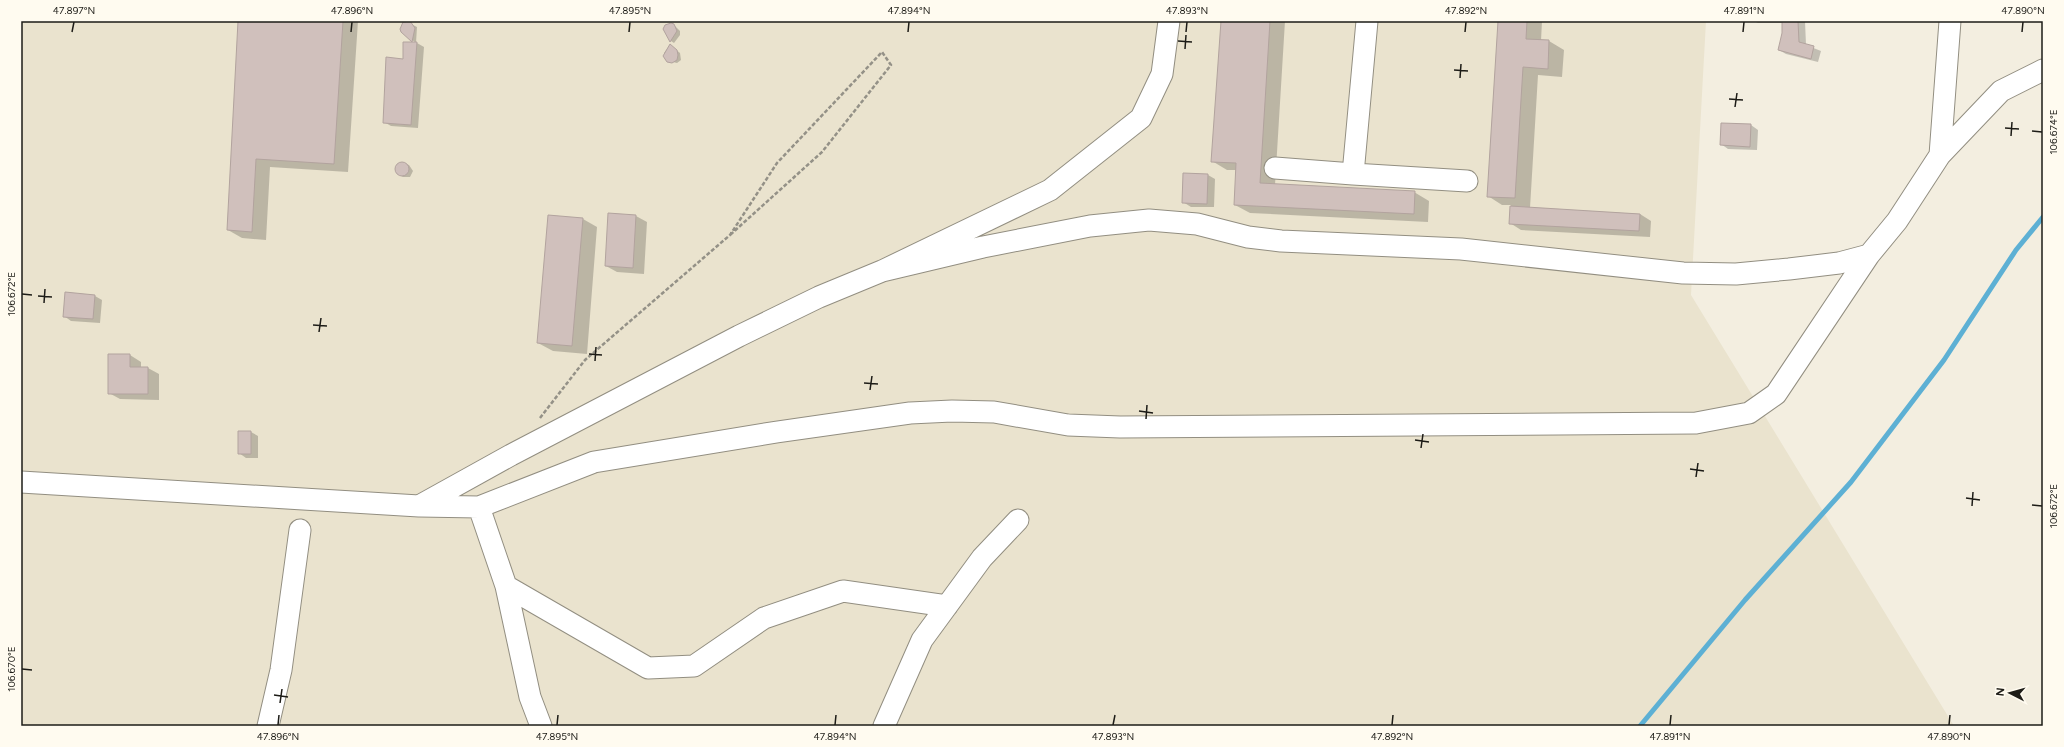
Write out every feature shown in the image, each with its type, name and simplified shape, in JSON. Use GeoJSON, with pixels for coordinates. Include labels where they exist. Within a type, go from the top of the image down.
{"type":"FeatureCollection","features":[{"type":"Feature","properties":{"kind":"street"},"geometry":{"type":"LineString","coordinates":[[419,506],[511,455],[739,336],[819,297],[882,271],[1050,190],[1141,118],[1162,74],[1169,21]]}},
{"type":"Feature","properties":{"kind":"street"},"geometry":{"type":"LineString","coordinates":[[1353,174],[1367,21]]}},
{"type":"Feature","properties":{"kind":"street"},"geometry":{"type":"LineString","coordinates":[[1940,155],[1950,21]]}},
{"type":"Feature","properties":{"kind":"street"},"geometry":{"type":"LineString","coordinates":[[21,482],[419,506],[479,507],[594,462],[777,432],[910,413],[952,410],[994,412],[1068,425],[1120,427],[1696,423],[1749,413],[1776,394],[1869,255],[1897,222],[1940,155],[2001,91],[2043,70]]}},
{"type":"Feature","properties":{"kind":"street"},"geometry":{"type":"LineString","coordinates":[[1275,168],[1467,181]]}},
{"type":"Feature","properties":{"kind":"street"},"geometry":{"type":"LineString","coordinates":[[882,271],[983,247],[1090,226],[1149,220],[1197,224],[1248,237],[1281,241],[1461,249],[1682,273],[1736,274],[1789,269],[1839,262],[1869,255]]}},
{"type":"Feature","properties":{"kind":"street"},"geometry":{"type":"LineString","coordinates":[[479,507],[506,586],[530,697],[540,726]]}},
{"type":"Feature","properties":{"kind":"street"},"geometry":{"type":"LineString","coordinates":[[884,726],[922,640],[982,558],[1018,520]]}},
{"type":"Feature","properties":{"kind":"street"},"geometry":{"type":"LineString","coordinates":[[268,726],[281,670],[300,530]]}},
{"type":"Feature","properties":{"kind":"street"},"geometry":{"type":"LineString","coordinates":[[506,586],[648,668],[694,666],[764,618],[843,591],[947,606]]}},
{"type":"Feature","properties":{"kind":"path"},"geometry":{"type":"LineString","coordinates":[[539,419],[586,360],[730,235],[822,152],[891,65],[882,52],[777,163],[730,235]]}},
{"type":"Feature","properties":{"kind":"shaded area"},"geometry":{"type":"Polygon","coordinates":[[[21,21],[1706,21],[1691,295],[1954,726],[21,726],[21,21]]]}},
{"type":"Feature","properties":{"kind":"building"},"geometry":{"type":"Polygon","coordinates":[[[238,21],[343,21],[334,164],[256,159],[252,232],[227,230],[238,21]]]}},
{"type":"Feature","properties":{"kind":"building"},"geometry":{"type":"Polygon","coordinates":[[[410,21],[415,28],[412,42],[401,32],[400,29],[403,22],[410,21]]]}},
{"type":"Feature","properties":{"kind":"building"},"geometry":{"type":"Polygon","coordinates":[[[1221,21],[1270,21],[1260,183],[1415,191],[1414,214],[1234,205],[1236,163],[1211,162],[1221,21]]]}},
{"type":"Feature","properties":{"kind":"building"},"geometry":{"type":"Polygon","coordinates":[[[1498,21],[1527,21],[1526,39],[1549,40],[1548,69],[1523,67],[1515,198],[1487,197],[1498,21]]]}},
{"type":"Feature","properties":{"kind":"building"},"geometry":{"type":"Polygon","coordinates":[[[1782,21],[1798,21],[1799,42],[1814,46],[1811,59],[1778,50],[1782,33],[1782,21]]]}},
{"type":"Feature","properties":{"kind":"building"},"geometry":{"type":"Polygon","coordinates":[[[671,23],[674,24],[677,31],[670,42],[663,29],[665,25],[671,23]]]}},
{"type":"Feature","properties":{"kind":"building"},"geometry":{"type":"Polygon","coordinates":[[[403,42],[417,42],[411,125],[383,123],[386,57],[403,59],[403,42]]]}},
{"type":"Feature","properties":{"kind":"building"},"geometry":{"type":"Polygon","coordinates":[[[670,44],[677,50],[678,55],[677,60],[672,63],[667,62],[663,56],[670,44]]]}},
{"type":"Feature","properties":{"kind":"building"},"geometry":{"type":"Polygon","coordinates":[[[1721,123],[1751,124],[1750,147],[1720,145],[1721,123]]]}},
{"type":"Feature","properties":{"kind":"building"},"geometry":{"type":"Polygon","coordinates":[[[399,162],[405,162],[409,166],[409,172],[405,176],[399,176],[395,172],[395,166],[399,162]]]}},
{"type":"Feature","properties":{"kind":"building"},"geometry":{"type":"Polygon","coordinates":[[[1183,173],[1208,174],[1207,204],[1182,203],[1183,173]]]}},
{"type":"Feature","properties":{"kind":"building"},"geometry":{"type":"Polygon","coordinates":[[[1510,206],[1640,214],[1639,231],[1509,224],[1510,206]]]}},
{"type":"Feature","properties":{"kind":"building"},"geometry":{"type":"Polygon","coordinates":[[[608,213],[636,215],[633,268],[605,266],[608,213]]]}},
{"type":"Feature","properties":{"kind":"building"},"geometry":{"type":"Polygon","coordinates":[[[548,215],[583,218],[572,346],[537,343],[548,215]]]}},
{"type":"Feature","properties":{"kind":"building"},"geometry":{"type":"Polygon","coordinates":[[[65,292],[95,295],[93,319],[63,317],[65,292]]]}},
{"type":"Feature","properties":{"kind":"building"},"geometry":{"type":"Polygon","coordinates":[[[108,354],[130,354],[130,367],[148,367],[148,394],[108,394],[108,354]]]}},
{"type":"Feature","properties":{"kind":"building"},"geometry":{"type":"Polygon","coordinates":[[[238,431],[251,431],[251,454],[238,454],[238,431]]]}},
{"type":"Feature","properties":{"kind":"waterway"},"geometry":{"type":"LineString","coordinates":[[1640,726],[1745,600],[1851,482],[1944,360],[2016,250],[2043,217]]}}]}
